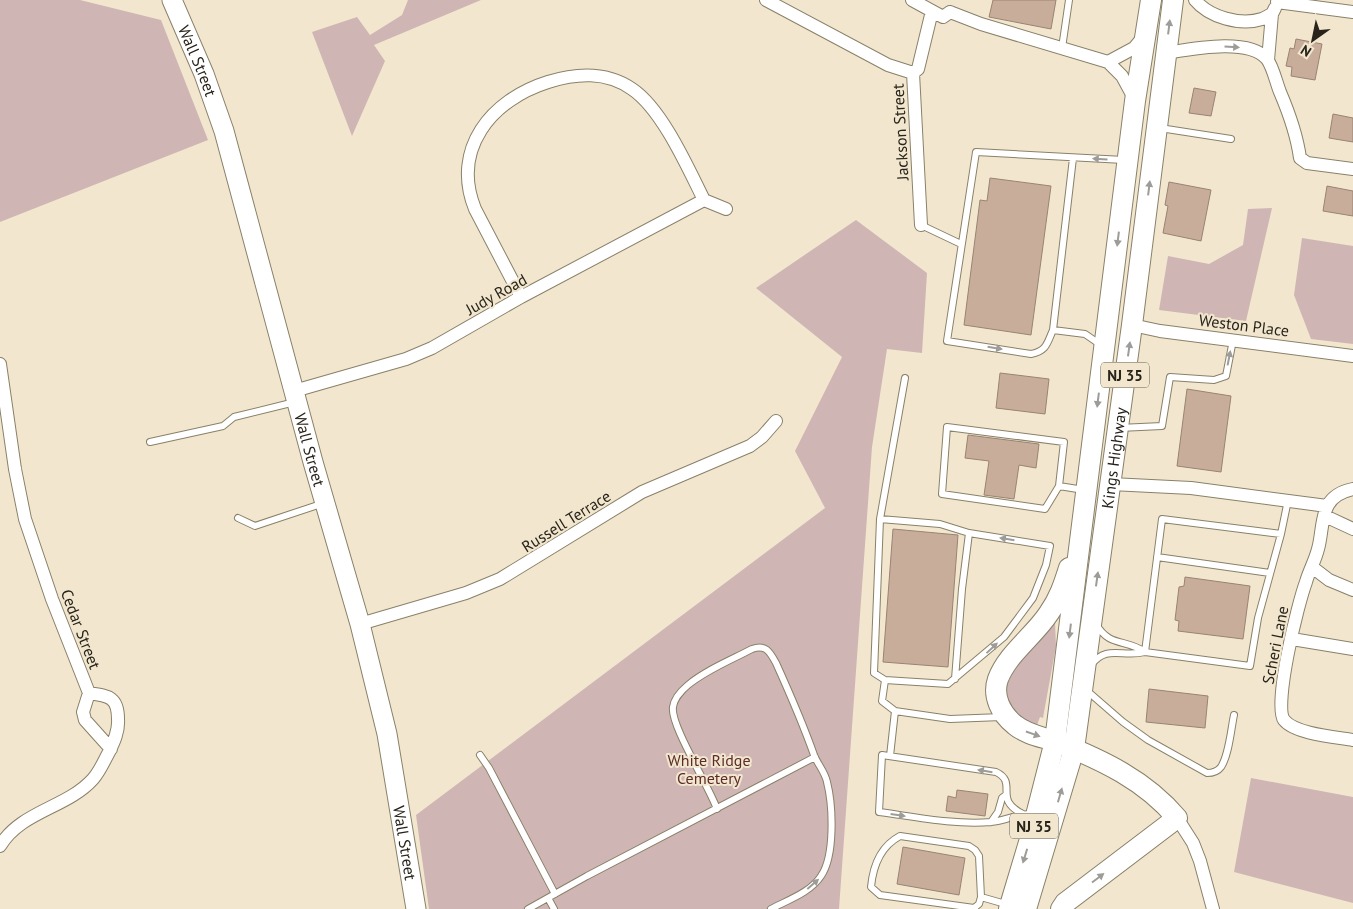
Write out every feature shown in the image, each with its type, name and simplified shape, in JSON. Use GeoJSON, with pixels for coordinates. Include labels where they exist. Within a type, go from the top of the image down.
{"type":"FeatureCollection","features":[{"type":"Feature","properties":{"kind":"main road","name":"Kings Highway"},"geometry":{"type":"LineString","coordinates":[[1015,908],[1030,814],[1055,741],[1135,101],[1151,0]]}},
{"type":"Feature","properties":{"kind":"main road","name":"Kings Highway"},"geometry":{"type":"LineString","coordinates":[[1015,908],[1074,749],[1132,326],[1173,0]]}},
{"type":"Feature","properties":{"kind":"main road"},"geometry":{"type":"LineString","coordinates":[[1061,909],[1066,903],[1177,818],[1160,799],[1138,782],[1111,766],[1016,726],[1006,717],[998,701],[996,690],[999,678],[1011,660],[1049,614],[1063,589],[1084,518]]}},
{"type":"Feature","properties":{"kind":"street","name":"Wall Street"},"geometry":{"type":"LineString","coordinates":[[172,0],[204,74],[224,131],[295,396],[360,624],[386,734],[416,909]]}},
{"type":"Feature","properties":{"kind":"street"},"geometry":{"type":"LineString","coordinates":[[766,0],[888,65],[914,73]]}},
{"type":"Feature","properties":{"kind":"street"},"geometry":{"type":"LineString","coordinates":[[912,0],[944,17],[951,6],[982,24],[1108,62],[1122,76],[1135,101]]}},
{"type":"Feature","properties":{"kind":"street"},"geometry":{"type":"LineString","coordinates":[[1195,0],[1206,10],[1225,19],[1261,20],[1272,14]]}},
{"type":"Feature","properties":{"kind":"street"},"geometry":{"type":"LineString","coordinates":[[1353,12],[1278,1],[1272,14],[1268,60],[1285,103],[1300,158],[1307,163],[1353,169]]}},
{"type":"Feature","properties":{"kind":"street","name":"Jackson Street"},"geometry":{"type":"LineString","coordinates":[[920,225],[914,73],[918,69],[932,11]]}},
{"type":"Feature","properties":{"kind":"street"},"geometry":{"type":"LineString","coordinates":[[1108,62],[1134,48],[1146,32]]}},
{"type":"Feature","properties":{"kind":"street"},"geometry":{"type":"LineString","coordinates":[[1166,53],[1212,45],[1241,47],[1259,52],[1268,60]]}},
{"type":"Feature","properties":{"kind":"street"},"geometry":{"type":"LineString","coordinates":[[521,297],[475,209],[470,196],[468,176],[470,156],[480,129],[498,109],[523,92],[560,78],[581,75],[609,78],[626,85],[648,102],[657,113],[704,200],[726,208]]}},
{"type":"Feature","properties":{"kind":"street","name":"Judy Road"},"geometry":{"type":"LineString","coordinates":[[295,396],[406,359],[456,335],[521,297],[704,200]]}},
{"type":"Feature","properties":{"kind":"street","name":"Weston Place"},"geometry":{"type":"LineString","coordinates":[[1132,326],[1353,356]]}},
{"type":"Feature","properties":{"kind":"street","name":"Cedar Street"},"geometry":{"type":"LineString","coordinates":[[0,364],[15,469],[25,519],[52,599],[89,693],[83,712],[85,720],[111,749]]}},
{"type":"Feature","properties":{"kind":"street","name":"Russell Terrace"},"geometry":{"type":"LineString","coordinates":[[360,624],[466,593],[500,579],[642,492],[750,446],[762,437],[776,421]]}},
{"type":"Feature","properties":{"kind":"street"},"geometry":{"type":"LineString","coordinates":[[1111,484],[1190,488],[1288,500],[1326,511],[1353,529]]}},
{"type":"Feature","properties":{"kind":"street"},"geometry":{"type":"LineString","coordinates":[[1326,511],[1338,494],[1353,489]]}},
{"type":"Feature","properties":{"kind":"street","name":"Scheri Lane"},"geometry":{"type":"LineString","coordinates":[[1326,511],[1318,548],[1306,582],[1292,638],[1284,675],[1281,714],[1289,725],[1295,728],[1353,740]]}},
{"type":"Feature","properties":{"kind":"street"},"geometry":{"type":"LineString","coordinates":[[1312,567],[1333,583],[1353,590]]}},
{"type":"Feature","properties":{"kind":"street"},"geometry":{"type":"LineString","coordinates":[[1292,638],[1353,649]]}},
{"type":"Feature","properties":{"kind":"street"},"geometry":{"type":"LineString","coordinates":[[0,846],[26,820],[72,795],[88,783],[102,767],[111,749],[118,725],[118,708],[111,698],[106,695],[89,693]]}},
{"type":"Feature","properties":{"kind":"street"},"geometry":{"type":"LineString","coordinates":[[1177,818],[1200,861],[1213,909]]}},
{"type":"Feature","properties":{"kind":"lane"},"geometry":{"type":"LineString","coordinates":[[1062,48],[1068,0]]}},
{"type":"Feature","properties":{"kind":"lane"},"geometry":{"type":"LineString","coordinates":[[1157,127],[1231,139]]}},
{"type":"Feature","properties":{"kind":"lane"},"geometry":{"type":"LineString","coordinates":[[1073,158],[1053,330],[1046,346],[1040,352],[1031,354],[947,341],[976,152],[1128,160]]}},
{"type":"Feature","properties":{"kind":"lane"},"geometry":{"type":"LineString","coordinates":[[920,225],[961,244]]}},
{"type":"Feature","properties":{"kind":"lane"},"geometry":{"type":"LineString","coordinates":[[1053,330],[1085,334],[1105,348]]}},
{"type":"Feature","properties":{"kind":"lane"},"geometry":{"type":"LineString","coordinates":[[1118,428],[1162,426],[1170,377],[1214,380],[1226,376],[1233,340]]}},
{"type":"Feature","properties":{"kind":"lane"},"geometry":{"type":"LineString","coordinates":[[880,519],[940,524],[969,534],[1050,546],[1046,565],[1033,598],[1004,637],[948,684],[885,680],[874,673],[880,519],[905,378]]}},
{"type":"Feature","properties":{"kind":"lane"},"geometry":{"type":"LineString","coordinates":[[150,442],[223,426],[234,417],[295,396]]}},
{"type":"Feature","properties":{"kind":"lane"},"geometry":{"type":"LineString","coordinates":[[947,427],[1064,442],[1059,486],[1045,509],[942,494],[947,427]]}},
{"type":"Feature","properties":{"kind":"lane"},"geometry":{"type":"LineString","coordinates":[[1059,486],[1087,491]]}},
{"type":"Feature","properties":{"kind":"lane"},"geometry":{"type":"LineString","coordinates":[[1234,715],[1225,758],[1220,768],[1213,772],[1207,772],[1148,740],[1123,722],[1083,682],[1092,664],[1100,656],[1108,653],[1134,655],[1145,652],[1250,666],[1258,618],[1281,534],[1288,500]]}},
{"type":"Feature","properties":{"kind":"lane"},"geometry":{"type":"LineString","coordinates":[[238,518],[255,526],[325,503]]}},
{"type":"Feature","properties":{"kind":"lane"},"geometry":{"type":"LineString","coordinates":[[1145,652],[1162,519],[1281,534]]}},
{"type":"Feature","properties":{"kind":"lane"},"geometry":{"type":"LineString","coordinates":[[955,679],[962,590],[969,534]]}},
{"type":"Feature","properties":{"kind":"lane"},"geometry":{"type":"LineString","coordinates":[[1157,557],[1270,572]]}},
{"type":"Feature","properties":{"kind":"lane"},"geometry":{"type":"LineString","coordinates":[[1093,612],[1097,625],[1110,640],[1136,646],[1145,652]]}},
{"type":"Feature","properties":{"kind":"lane"},"geometry":{"type":"LineString","coordinates":[[717,809],[713,796],[677,728],[672,707],[674,701],[687,685],[744,653],[758,647],[765,648],[771,654],[804,726],[815,757],[823,771],[827,783],[831,826],[831,846],[828,864],[822,875],[816,883],[771,909]]}},
{"type":"Feature","properties":{"kind":"lane"},"geometry":{"type":"LineString","coordinates":[[885,680],[882,701],[895,711],[950,719],[1006,717]]}},
{"type":"Feature","properties":{"kind":"lane"},"geometry":{"type":"LineString","coordinates":[[890,756],[895,711]]}},
{"type":"Feature","properties":{"kind":"lane"},"geometry":{"type":"LineString","coordinates":[[480,755],[555,894]]}},
{"type":"Feature","properties":{"kind":"lane"},"geometry":{"type":"LineString","coordinates":[[882,755],[996,772],[1004,777],[1007,782],[1006,795],[1009,805],[1014,810],[1030,814],[991,822],[942,821],[879,812],[882,755]]}},
{"type":"Feature","properties":{"kind":"lane"},"geometry":{"type":"LineString","coordinates":[[528,909],[815,757]]}},
{"type":"Feature","properties":{"kind":"lane"},"geometry":{"type":"LineString","coordinates":[[991,822],[998,812],[1002,798],[1006,795]]}},
{"type":"Feature","properties":{"kind":"lane"},"geometry":{"type":"LineString","coordinates":[[900,836],[969,846],[976,850],[979,856],[981,897],[979,904],[974,908],[880,895],[871,887],[873,872],[880,855],[888,845],[900,836]]}},
{"type":"Feature","properties":{"kind":"lane"},"geometry":{"type":"LineString","coordinates":[[981,897],[1015,908]]}},
{"type":"Feature","properties":{"kind":"lane"},"geometry":{"type":"LineString","coordinates":[[548,898],[554,909]]}},
{"type":"Feature","properties":{"kind":"green space"},"geometry":{"type":"Polygon","coordinates":[[[0,0],[80,0],[161,20],[208,140],[0,222],[0,0]]]}},
{"type":"Feature","properties":{"kind":"green space"},"geometry":{"type":"Polygon","coordinates":[[[408,0],[481,0],[374,45],[385,61],[352,136],[312,32],[357,17],[370,35],[402,15],[408,0]]]}},
{"type":"Feature","properties":{"kind":"green space"},"geometry":{"type":"Polygon","coordinates":[[[1272,208],[1246,321],[1159,310],[1168,256],[1209,264],[1243,245],[1248,209],[1272,208]]]}},
{"type":"Feature","properties":{"kind":"green space","name":"White Ridge Cemetery"},"geometry":{"type":"Polygon","coordinates":[[[856,220],[927,273],[922,353],[887,349],[872,447],[839,909],[429,909],[416,815],[825,508],[795,451],[842,357],[756,288],[856,220]]]}},
{"type":"Feature","properties":{"kind":"green space"},"geometry":{"type":"Polygon","coordinates":[[[1302,238],[1353,246],[1353,344],[1311,339],[1294,295],[1302,238]]]}},
{"type":"Feature","properties":{"kind":"green space"},"geometry":{"type":"Polygon","coordinates":[[[1053,621],[1055,622],[1056,646],[1043,718],[1040,717],[1036,728],[1019,719],[1007,704],[1006,688],[1012,673],[1053,621]]]}},
{"type":"Feature","properties":{"kind":"green space"},"geometry":{"type":"Polygon","coordinates":[[[1251,778],[1353,797],[1353,903],[1234,872],[1251,778]]]}},
{"type":"Feature","properties":{"kind":"building"},"geometry":{"type":"Polygon","coordinates":[[[993,0],[1056,0],[1051,29],[989,17],[993,0]]]}},
{"type":"Feature","properties":{"kind":"building"},"geometry":{"type":"Polygon","coordinates":[[[1296,39],[1322,44],[1315,80],[1291,76],[1292,67],[1286,66],[1290,48],[1294,49],[1296,39]]]}},
{"type":"Feature","properties":{"kind":"building"},"geometry":{"type":"Polygon","coordinates":[[[1194,88],[1216,92],[1211,116],[1189,113],[1194,88]]]}},
{"type":"Feature","properties":{"kind":"building"},"geometry":{"type":"Polygon","coordinates":[[[1333,114],[1353,118],[1353,142],[1329,138],[1333,114]]]}},
{"type":"Feature","properties":{"kind":"building"},"geometry":{"type":"Polygon","coordinates":[[[990,178],[1051,186],[1031,335],[964,325],[980,200],[987,201],[990,178]]]}},
{"type":"Feature","properties":{"kind":"building"},"geometry":{"type":"Polygon","coordinates":[[[1169,182],[1211,190],[1201,241],[1163,233],[1168,206],[1165,205],[1169,182]]]}},
{"type":"Feature","properties":{"kind":"building"},"geometry":{"type":"Polygon","coordinates":[[[1327,186],[1353,191],[1353,216],[1323,211],[1327,186]]]}},
{"type":"Feature","properties":{"kind":"building"},"geometry":{"type":"Polygon","coordinates":[[[1000,373],[1049,379],[1045,414],[996,408],[1000,373]]]}},
{"type":"Feature","properties":{"kind":"building"},"geometry":{"type":"Polygon","coordinates":[[[1187,389],[1231,396],[1221,472],[1177,466],[1187,389]]]}},
{"type":"Feature","properties":{"kind":"building"},"geometry":{"type":"Polygon","coordinates":[[[968,435],[1039,444],[1036,468],[1019,465],[1014,499],[984,495],[989,461],[965,458],[968,435]]]}},
{"type":"Feature","properties":{"kind":"building"},"geometry":{"type":"Polygon","coordinates":[[[893,529],[958,535],[948,667],[883,662],[893,529]]]}},
{"type":"Feature","properties":{"kind":"building"},"geometry":{"type":"Polygon","coordinates":[[[1185,577],[1250,586],[1243,639],[1178,631],[1179,621],[1175,620],[1179,587],[1184,586],[1185,577]]]}},
{"type":"Feature","properties":{"kind":"building"},"geometry":{"type":"Polygon","coordinates":[[[1149,689],[1208,696],[1205,728],[1146,722],[1149,689]]]}},
{"type":"Feature","properties":{"kind":"building"},"geometry":{"type":"Polygon","coordinates":[[[957,790],[988,794],[985,816],[946,811],[948,796],[956,798],[957,790]]]}},
{"type":"Feature","properties":{"kind":"building"},"geometry":{"type":"Polygon","coordinates":[[[903,847],[965,858],[959,895],[897,884],[903,847]]]}}]}
